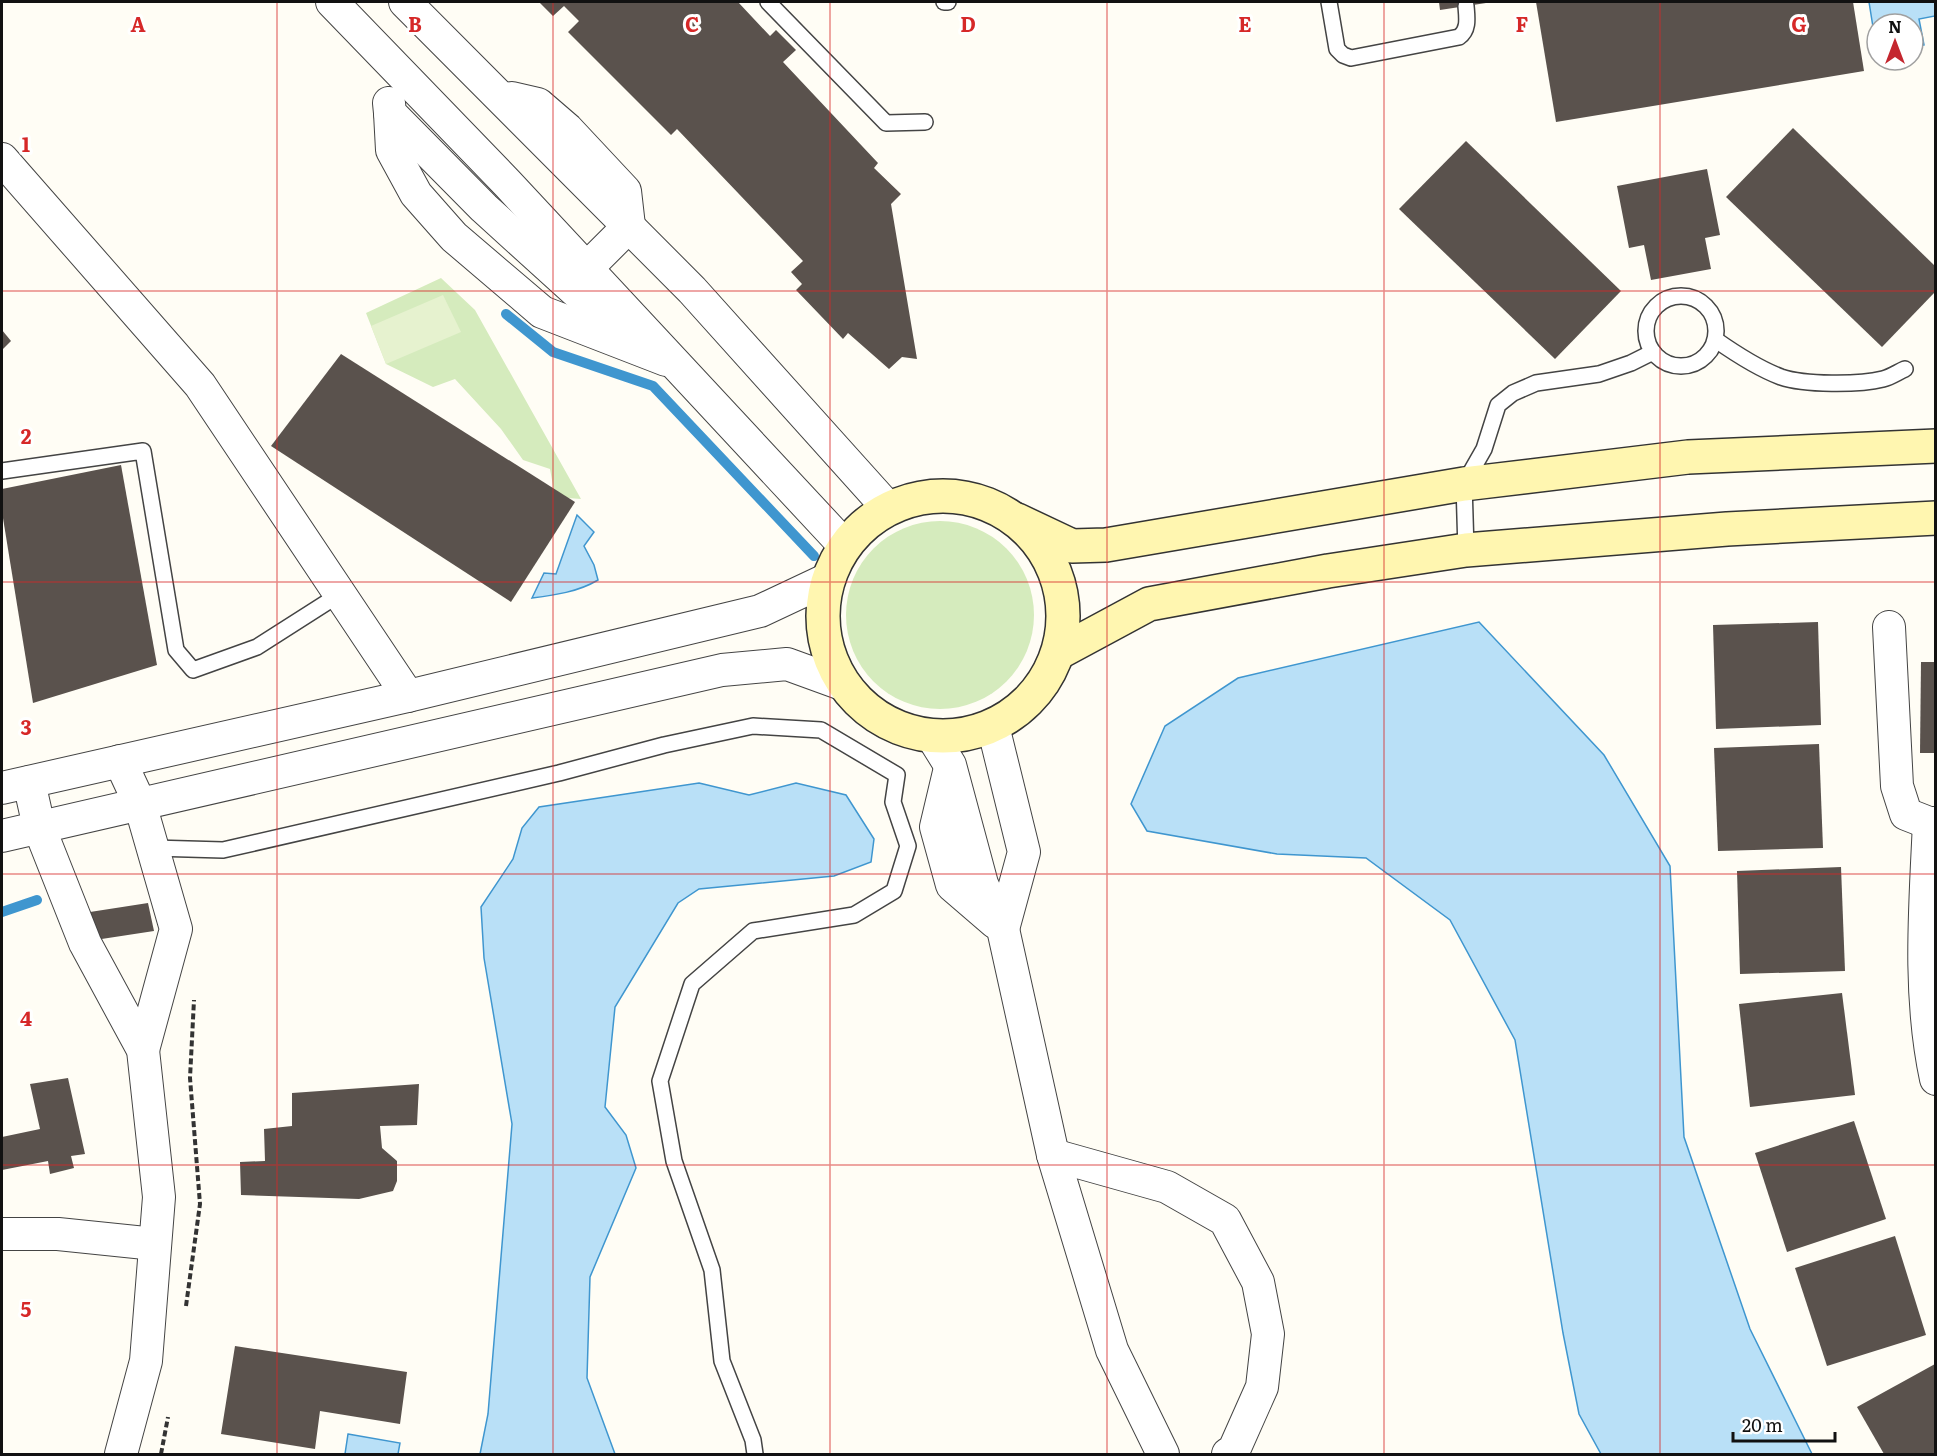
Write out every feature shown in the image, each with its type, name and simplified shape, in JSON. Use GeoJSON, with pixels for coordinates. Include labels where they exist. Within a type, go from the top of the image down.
{"type":"FeatureCollection","features":[{"type":"Feature","properties":{"kind":"street"},"geometry":{"type":"LineString","coordinates":[[332,2],[387,59],[639,349]]}},
{"type":"Feature","properties":{"kind":"street"},"geometry":{"type":"LineString","coordinates":[[405,2],[692,290],[888,508]]}},
{"type":"Feature","properties":{"kind":"street"},"geometry":{"type":"LineString","coordinates":[[387,59],[392,150],[416,194],[454,237],[542,312],[675,363]]}},
{"type":"Feature","properties":{"kind":"street"},"geometry":{"type":"LineString","coordinates":[[390,113],[484,208],[578,277],[675,363],[844,545]]}},
{"type":"Feature","properties":{"kind":"street"},"geometry":{"type":"LineString","coordinates":[[2,159],[200,385],[408,696]]}},
{"type":"Feature","properties":{"kind":"street"},"geometry":{"type":"LineString","coordinates":[[542,312],[629,226]]}},
{"type":"Feature","properties":{"kind":"street"},"geometry":{"type":"LineString","coordinates":[[1017,520],[1042,547],[1059,580],[1064,617],[1058,654],[1044,683],[1021,708],[993,726],[963,735],[932,736],[898,728],[866,710],[842,684],[826,651],[821,616],[826,580],[844,545],[864,524],[888,508],[925,497],[964,497],[992,506],[1072,546],[1106,545],[1464,484],[1688,457],[1935,446]]}},
{"type":"Feature","properties":{"kind":"street"},"geometry":{"type":"LineString","coordinates":[[1058,654],[1149,604],[1328,571],[1466,550],[1727,529],[1935,518]]}},
{"type":"Feature","properties":{"kind":"street"},"geometry":{"type":"LineString","coordinates":[[143,1050],[85,943],[39,827],[15,785],[408,696],[760,611],[826,580]]}},
{"type":"Feature","properties":{"kind":"street"},"geometry":{"type":"LineString","coordinates":[[1889,627],[1897,786],[1906,814],[1932,823],[1923,946],[1929,1047],[1935,1079]]}},
{"type":"Feature","properties":{"kind":"street"},"geometry":{"type":"LineString","coordinates":[[2,836],[722,670],[787,664],[842,684]]}},
{"type":"Feature","properties":{"kind":"street"},"geometry":{"type":"LineString","coordinates":[[993,726],[1024,852],[1003,929],[1053,1155],[1112,1350],[1163,1455]]}},
{"type":"Feature","properties":{"kind":"street"},"geometry":{"type":"LineString","coordinates":[[932,736],[950,765],[936,827],[951,885],[1003,929]]}},
{"type":"Feature","properties":{"kind":"street"},"geometry":{"type":"LineString","coordinates":[[120,761],[140,804],[176,929],[143,1050],[159,1197],[146,1360],[121,1455]]}},
{"type":"Feature","properties":{"kind":"street"},"geometry":{"type":"LineString","coordinates":[[1053,1155],[1167,1187],[1225,1220],[1258,1282],[1268,1334],[1262,1387],[1234,1450],[1228,1455]]}},
{"type":"Feature","properties":{"kind":"street"},"geometry":{"type":"LineString","coordinates":[[2,1234],[58,1234],[155,1244]]}},
{"type":"Feature","properties":{"kind":"lane"},"geometry":{"type":"LineString","coordinates":[[768,2],[886,123],[925,123]]}},
{"type":"Feature","properties":{"kind":"lane"},"geometry":{"type":"LineString","coordinates":[[1329,2],[1337,49],[1342,55],[1352,58],[1459,37],[1464,33],[1467,24],[1467,6]]}},
{"type":"Feature","properties":{"kind":"lane"},"geometry":{"type":"LineString","coordinates":[[1676,296],[1688,296],[1700,300],[1709,308],[1717,329],[1716,340],[1711,350],[1703,358],[1693,364],[1671,365],[1661,360],[1653,352],[1646,330],[1648,317],[1660,303],[1676,296]]}},
{"type":"Feature","properties":{"kind":"lane"},"geometry":{"type":"LineString","coordinates":[[1716,340],[1746,360],[1783,378],[1822,383],[1856,383],[1884,379],[1905,369]]}},
{"type":"Feature","properties":{"kind":"lane"},"geometry":{"type":"LineString","coordinates":[[1466,550],[1464,484],[1484,449],[1498,405],[1513,393],[1536,383],[1599,374],[1631,363],[1653,352]]}},
{"type":"Feature","properties":{"kind":"lane"},"geometry":{"type":"LineString","coordinates":[[2,471],[143,451],[176,650],[193,670],[257,647],[340,594]]}},
{"type":"Feature","properties":{"kind":"lane"},"geometry":{"type":"LineString","coordinates":[[153,848],[223,850],[753,726],[821,730],[897,775],[893,802],[908,846],[894,891],[854,915],[753,931],[692,984],[660,1081],[674,1161],[712,1270],[722,1360],[753,1440],[755,1455]]}},
{"type":"Feature","properties":{"kind":"green space"},"geometry":{"type":"Polygon","coordinates":[[[441,278],[475,310],[581,499],[555,497],[550,469],[523,460],[501,429],[455,379],[433,387],[386,364],[366,313],[441,278]]]}},
{"type":"Feature","properties":{"kind":"green space"},"geometry":{"type":"Polygon","coordinates":[[[443,295],[461,332],[386,364],[371,326],[443,295]]]}},
{"type":"Feature","properties":{"kind":"green space"},"geometry":{"type":"Polygon","coordinates":[[[940,521],[976,528],[1000,542],[1013,555],[1027,579],[1034,615],[1027,651],[1013,675],[1000,688],[976,702],[940,709],[904,702],[880,688],[867,675],[853,651],[846,615],[853,579],[867,555],[880,542],[904,528],[940,521]]]}},
{"type":"Feature","properties":{"kind":"water"},"geometry":{"type":"Polygon","coordinates":[[[1869,2],[1935,2],[1935,16],[1925,18],[1925,12],[1871,12],[1869,2]]]}},
{"type":"Feature","properties":{"kind":"water"},"geometry":{"type":"Polygon","coordinates":[[[577,515],[594,532],[584,546],[594,565],[598,580],[574,590],[532,598],[544,573],[556,574],[577,515]]]}},
{"type":"Feature","properties":{"kind":"water"},"geometry":{"type":"Polygon","coordinates":[[[1479,622],[1604,755],[1670,866],[1684,1137],[1750,1329],[1812,1454],[1601,1454],[1579,1414],[1563,1333],[1515,1040],[1450,920],[1366,858],[1277,854],[1147,831],[1131,804],[1165,726],[1238,678],[1479,622]]]}},
{"type":"Feature","properties":{"kind":"water"},"geometry":{"type":"Polygon","coordinates":[[[699,783],[749,795],[796,783],[846,795],[874,839],[871,862],[834,876],[699,889],[678,903],[615,1007],[605,1107],[626,1135],[636,1168],[590,1277],[587,1378],[615,1454],[480,1454],[488,1414],[512,1124],[484,958],[481,907],[513,859],[522,828],[539,807],[699,783]]]}},
{"type":"Feature","properties":{"kind":"water"},"geometry":{"type":"Polygon","coordinates":[[[348,1434],[400,1443],[398,1454],[345,1454],[348,1434]]]}},
{"type":"Feature","properties":{"kind":"building"},"geometry":{"type":"Polygon","coordinates":[[[539,2],[738,2],[770,36],[776,30],[796,50],[783,62],[878,163],[874,168],[901,194],[891,204],[917,359],[902,357],[889,369],[848,333],[843,339],[796,290],[802,284],[791,272],[803,261],[677,129],[671,135],[568,32],[579,21],[564,6],[553,16],[539,2]]]}},
{"type":"Feature","properties":{"kind":"building"},"geometry":{"type":"Polygon","coordinates":[[[1439,2],[1486,2],[1486,3],[1440,10],[1439,2]]]}},
{"type":"Feature","properties":{"kind":"building"},"geometry":{"type":"Polygon","coordinates":[[[1536,2],[1853,2],[1864,71],[1556,122],[1536,2]]]}},
{"type":"Feature","properties":{"kind":"building"},"geometry":{"type":"Polygon","coordinates":[[[1793,128],[1935,266],[1935,292],[1882,347],[1726,197],[1793,128]]]}},
{"type":"Feature","properties":{"kind":"building"},"geometry":{"type":"Polygon","coordinates":[[[1466,141],[1621,291],[1555,359],[1399,209],[1466,141]]]}},
{"type":"Feature","properties":{"kind":"building"},"geometry":{"type":"Polygon","coordinates":[[[1707,169],[1720,235],[1705,238],[1711,269],[1651,280],[1644,245],[1629,248],[1617,186],[1707,169]]]}},
{"type":"Feature","properties":{"kind":"building"},"geometry":{"type":"Polygon","coordinates":[[[2,330],[11,341],[2,350],[2,330]]]}},
{"type":"Feature","properties":{"kind":"building"},"geometry":{"type":"Polygon","coordinates":[[[341,354],[575,502],[511,602],[271,446],[341,354]]]}},
{"type":"Feature","properties":{"kind":"building"},"geometry":{"type":"Polygon","coordinates":[[[121,465],[157,665],[33,703],[2,512],[2,489],[121,465]]]}},
{"type":"Feature","properties":{"kind":"building"},"geometry":{"type":"Polygon","coordinates":[[[1818,622],[1821,725],[1716,729],[1713,625],[1818,622]]]}},
{"type":"Feature","properties":{"kind":"building"},"geometry":{"type":"Polygon","coordinates":[[[1921,662],[1935,662],[1935,753],[1920,753],[1921,662]]]}},
{"type":"Feature","properties":{"kind":"building"},"geometry":{"type":"Polygon","coordinates":[[[1819,744],[1823,848],[1718,851],[1714,748],[1819,744]]]}},
{"type":"Feature","properties":{"kind":"building"},"geometry":{"type":"Polygon","coordinates":[[[1841,867],[1845,971],[1740,974],[1737,871],[1841,867]]]}},
{"type":"Feature","properties":{"kind":"building"},"geometry":{"type":"Polygon","coordinates":[[[148,903],[154,931],[95,940],[90,912],[148,903]]]}},
{"type":"Feature","properties":{"kind":"building"},"geometry":{"type":"Polygon","coordinates":[[[1842,993],[1855,1095],[1750,1107],[1739,1004],[1842,993]]]}},
{"type":"Feature","properties":{"kind":"building"},"geometry":{"type":"Polygon","coordinates":[[[68,1078],[85,1154],[71,1156],[74,1168],[50,1174],[48,1161],[2,1170],[2,1137],[40,1129],[30,1084],[68,1078]]]}},
{"type":"Feature","properties":{"kind":"building"},"geometry":{"type":"Polygon","coordinates":[[[419,1084],[417,1125],[380,1126],[382,1148],[397,1161],[397,1181],[393,1191],[359,1199],[241,1195],[240,1162],[265,1161],[264,1129],[292,1126],[292,1093],[419,1084]]]}},
{"type":"Feature","properties":{"kind":"building"},"geometry":{"type":"Polygon","coordinates":[[[1854,1121],[1886,1219],[1787,1252],[1755,1153],[1854,1121]]]}},
{"type":"Feature","properties":{"kind":"building"},"geometry":{"type":"Polygon","coordinates":[[[1895,1236],[1926,1335],[1827,1366],[1795,1268],[1895,1236]]]}},
{"type":"Feature","properties":{"kind":"building"},"geometry":{"type":"Polygon","coordinates":[[[235,1346],[407,1372],[400,1424],[320,1411],[315,1449],[221,1434],[235,1346]]]}},
{"type":"Feature","properties":{"kind":"building"},"geometry":{"type":"Polygon","coordinates":[[[1935,1364],[1935,1454],[1884,1454],[1857,1407],[1935,1364]]]}},
{"type":"Feature","properties":{"kind":"waterway"},"geometry":{"type":"LineString","coordinates":[[506,314],[553,352],[653,386],[814,556]]}},
{"type":"Feature","properties":{"kind":"waterway"},"geometry":{"type":"LineString","coordinates":[[2,912],[37,900]]}}]}
